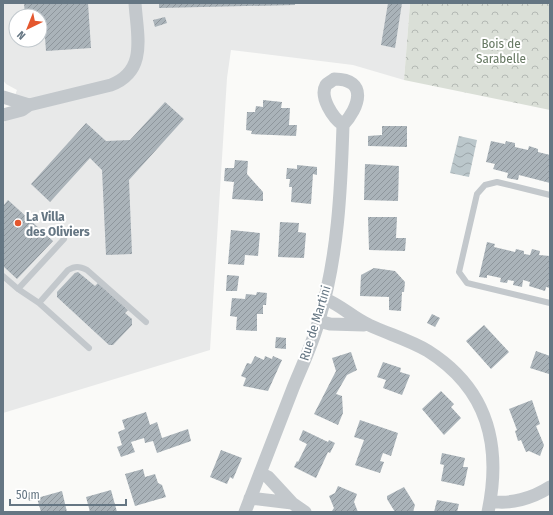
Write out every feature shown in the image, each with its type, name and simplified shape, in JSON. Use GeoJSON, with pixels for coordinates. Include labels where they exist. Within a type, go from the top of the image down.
{"type":"FeatureCollection","features":[{"type":"Feature","properties":{"kind":"street"},"geometry":{"type":"LineString","coordinates":[[3,114],[22,110],[29,105],[111,85],[127,76],[134,66],[138,53],[135,3]]}},
{"type":"Feature","properties":{"kind":"street"},"geometry":{"type":"LineString","coordinates":[[3,97],[29,105]]}},
{"type":"Feature","properties":{"kind":"street","name":"Rue de Martini"},"geometry":{"type":"LineString","coordinates":[[245,512],[319,321],[325,299],[334,258],[342,125]]}},
{"type":"Feature","properties":{"kind":"street"},"geometry":{"type":"LineString","coordinates":[[325,299],[334,303],[350,315],[370,326],[427,350],[455,371],[472,391],[484,415],[492,444],[494,470],[489,506],[521,499],[542,492],[550,487]]}},
{"type":"Feature","properties":{"kind":"street"},"geometry":{"type":"LineString","coordinates":[[319,321],[330,324],[370,326]]}},
{"type":"Feature","properties":{"kind":"street"},"geometry":{"type":"LineString","coordinates":[[260,473],[268,477],[292,503],[305,512]]}},
{"type":"Feature","properties":{"kind":"street"},"geometry":{"type":"LineString","coordinates":[[250,498],[292,503]]}},
{"type":"Feature","properties":{"kind":"lane"},"geometry":{"type":"LineString","coordinates":[[550,195],[497,182],[485,185],[477,194],[459,272],[466,282],[550,303]]}},
{"type":"Feature","properties":{"kind":"lane"},"geometry":{"type":"LineString","coordinates":[[18,289],[64,239]]}},
{"type":"Feature","properties":{"kind":"lane"},"geometry":{"type":"LineString","coordinates":[[39,303],[68,270],[74,267],[80,267],[87,270],[146,322]]}},
{"type":"Feature","properties":{"kind":"lane"},"geometry":{"type":"LineString","coordinates":[[3,276],[18,289],[39,303],[89,348]]}},
{"type":"Feature","properties":{"kind":"shaded area"},"geometry":{"type":"Polygon","coordinates":[[[3,3],[410,3],[404,80],[353,65],[231,50],[227,78],[210,350],[3,413],[3,126],[17,90],[6,84],[3,80],[3,3]]]}},
{"type":"Feature","properties":{"kind":"green space","name":"Bois de Sarabelle"},"geometry":{"type":"Polygon","coordinates":[[[410,3],[550,3],[550,110],[404,80],[410,3]]]}},
{"type":"Feature","properties":{"kind":"water"},"geometry":{"type":"Polygon","coordinates":[[[459,136],[477,140],[469,177],[450,173],[459,136]]]}},
{"type":"Feature","properties":{"kind":"building"},"geometry":{"type":"Polygon","coordinates":[[[24,3],[88,3],[91,48],[46,51],[46,48],[48,48],[48,8],[24,8],[24,3]]]}},
{"type":"Feature","properties":{"kind":"building"},"geometry":{"type":"Polygon","coordinates":[[[159,3],[295,3],[295,5],[159,8],[159,3]]]}},
{"type":"Feature","properties":{"kind":"building"},"geometry":{"type":"Polygon","coordinates":[[[388,3],[402,3],[395,48],[381,45],[388,3]]]}},
{"type":"Feature","properties":{"kind":"building"},"geometry":{"type":"Polygon","coordinates":[[[165,17],[167,23],[155,27],[153,20],[165,17]]]}},
{"type":"Feature","properties":{"kind":"building"},"geometry":{"type":"Polygon","coordinates":[[[263,100],[282,102],[281,108],[290,108],[289,125],[297,125],[296,136],[251,134],[252,131],[246,130],[247,112],[255,112],[256,106],[263,107],[263,100]]]}},
{"type":"Feature","properties":{"kind":"building"},"geometry":{"type":"Polygon","coordinates":[[[165,102],[184,119],[129,180],[132,254],[106,255],[102,170],[90,158],[50,202],[31,184],[86,123],[106,141],[130,140],[165,102]]]}},
{"type":"Feature","properties":{"kind":"building"},"geometry":{"type":"Polygon","coordinates":[[[382,126],[407,126],[407,147],[368,146],[368,136],[382,135],[382,126]]]}},
{"type":"Feature","properties":{"kind":"building"},"geometry":{"type":"Polygon","coordinates":[[[491,141],[505,144],[506,141],[515,143],[515,147],[528,150],[529,146],[538,149],[538,152],[550,155],[550,183],[519,175],[518,180],[507,178],[508,173],[493,169],[495,164],[486,162],[491,141]]]}},
{"type":"Feature","properties":{"kind":"building"},"geometry":{"type":"Polygon","coordinates":[[[235,160],[248,161],[247,174],[263,192],[263,201],[232,199],[234,182],[224,181],[225,168],[234,168],[235,160]]]}},
{"type":"Feature","properties":{"kind":"building"},"geometry":{"type":"Polygon","coordinates":[[[365,164],[399,166],[398,201],[364,200],[365,164]]]}},
{"type":"Feature","properties":{"kind":"building"},"geometry":{"type":"Polygon","coordinates":[[[297,165],[317,167],[317,175],[313,174],[311,204],[291,202],[292,187],[289,187],[290,179],[286,179],[287,168],[297,169],[297,165]]]}},
{"type":"Feature","properties":{"kind":"building","name":"La Villa des Oliviers"},"geometry":{"type":"Polygon","coordinates":[[[8,200],[53,241],[17,279],[3,266],[3,206],[8,200]]]}},
{"type":"Feature","properties":{"kind":"building"},"geometry":{"type":"Polygon","coordinates":[[[368,217],[397,217],[396,238],[406,238],[405,251],[369,250],[368,217]]]}},
{"type":"Feature","properties":{"kind":"building"},"geometry":{"type":"Polygon","coordinates":[[[280,222],[299,223],[298,232],[306,233],[304,258],[278,257],[280,222]]]}},
{"type":"Feature","properties":{"kind":"building"},"geometry":{"type":"Polygon","coordinates":[[[231,230],[260,233],[258,256],[245,255],[244,265],[228,264],[231,230]]]}},
{"type":"Feature","properties":{"kind":"building"},"geometry":{"type":"Polygon","coordinates":[[[487,242],[495,244],[494,247],[515,252],[516,249],[524,251],[524,254],[530,255],[532,249],[540,251],[539,255],[550,256],[550,288],[546,287],[545,291],[529,286],[530,282],[523,280],[522,287],[513,285],[514,281],[508,280],[507,283],[500,282],[501,278],[487,275],[487,278],[479,277],[487,242]]]}},
{"type":"Feature","properties":{"kind":"building"},"geometry":{"type":"Polygon","coordinates":[[[374,268],[395,271],[405,282],[404,292],[402,292],[401,311],[389,310],[389,297],[360,296],[361,275],[374,268]]]}},
{"type":"Feature","properties":{"kind":"building"},"geometry":{"type":"Polygon","coordinates":[[[78,272],[95,286],[98,283],[128,310],[125,313],[132,319],[132,325],[113,345],[109,345],[57,297],[57,292],[75,273],[78,272]]]}},
{"type":"Feature","properties":{"kind":"building"},"geometry":{"type":"Polygon","coordinates":[[[227,275],[239,276],[237,291],[226,291],[227,275]]]}},
{"type":"Feature","properties":{"kind":"building"},"geometry":{"type":"Polygon","coordinates":[[[257,292],[267,293],[266,305],[263,305],[263,314],[257,314],[257,331],[236,330],[237,317],[230,316],[232,298],[245,299],[246,294],[256,295],[257,292]]]}},
{"type":"Feature","properties":{"kind":"building"},"geometry":{"type":"Polygon","coordinates":[[[432,314],[440,318],[435,327],[427,323],[432,314]]]}},
{"type":"Feature","properties":{"kind":"building"},"geometry":{"type":"Polygon","coordinates":[[[484,325],[509,352],[491,369],[466,341],[484,325]]]}},
{"type":"Feature","properties":{"kind":"building"},"geometry":{"type":"Polygon","coordinates":[[[276,337],[286,338],[286,349],[275,348],[276,337]]]}},
{"type":"Feature","properties":{"kind":"building"},"geometry":{"type":"Polygon","coordinates":[[[536,351],[550,356],[549,374],[530,368],[536,351]]]}},
{"type":"Feature","properties":{"kind":"building"},"geometry":{"type":"Polygon","coordinates":[[[351,352],[357,370],[347,375],[336,394],[342,396],[343,413],[338,425],[314,414],[336,371],[332,358],[351,352]]]}},
{"type":"Feature","properties":{"kind":"building"},"geometry":{"type":"Polygon","coordinates":[[[255,356],[264,360],[265,356],[272,359],[273,356],[282,360],[268,391],[243,386],[246,378],[241,376],[247,363],[251,364],[255,356]]]}},
{"type":"Feature","properties":{"kind":"building"},"geometry":{"type":"Polygon","coordinates":[[[383,362],[401,368],[400,372],[410,375],[402,395],[383,388],[386,380],[377,377],[383,362]]]}},
{"type":"Feature","properties":{"kind":"building"},"geometry":{"type":"Polygon","coordinates":[[[441,391],[454,404],[451,407],[461,418],[444,435],[422,409],[441,391]]]}},
{"type":"Feature","properties":{"kind":"building"},"geometry":{"type":"Polygon","coordinates":[[[532,400],[540,424],[536,426],[544,445],[540,456],[529,451],[526,452],[521,440],[518,441],[515,431],[517,430],[509,409],[532,400]]]}},
{"type":"Feature","properties":{"kind":"building"},"geometry":{"type":"Polygon","coordinates":[[[146,412],[150,425],[157,422],[162,438],[188,429],[191,441],[157,453],[153,441],[145,443],[144,438],[131,442],[135,452],[121,457],[117,447],[122,445],[118,432],[125,429],[122,420],[146,412]]]}},
{"type":"Feature","properties":{"kind":"building"},"geometry":{"type":"Polygon","coordinates":[[[360,420],[398,433],[391,456],[383,453],[380,461],[384,462],[380,473],[355,465],[364,440],[354,437],[360,420]]]}},
{"type":"Feature","properties":{"kind":"building"},"geometry":{"type":"Polygon","coordinates":[[[303,430],[328,442],[329,440],[335,443],[330,453],[328,452],[316,478],[294,467],[307,444],[299,440],[303,430]]]}},
{"type":"Feature","properties":{"kind":"building"},"geometry":{"type":"Polygon","coordinates":[[[221,450],[242,458],[233,479],[230,477],[227,484],[210,477],[221,450]]]}},
{"type":"Feature","properties":{"kind":"building"},"geometry":{"type":"Polygon","coordinates":[[[442,453],[465,458],[463,467],[468,467],[464,486],[441,481],[444,465],[440,464],[442,453]]]}},
{"type":"Feature","properties":{"kind":"building"},"geometry":{"type":"Polygon","coordinates":[[[143,469],[145,477],[155,474],[158,483],[162,485],[166,497],[135,506],[125,474],[143,469]]]}},
{"type":"Feature","properties":{"kind":"building"},"geometry":{"type":"Polygon","coordinates":[[[338,486],[357,494],[354,502],[358,512],[332,511],[334,508],[329,496],[335,493],[338,486]]]}},
{"type":"Feature","properties":{"kind":"building"},"geometry":{"type":"Polygon","coordinates":[[[404,487],[415,505],[413,512],[395,512],[387,499],[387,496],[404,487]]]}},
{"type":"Feature","properties":{"kind":"building"},"geometry":{"type":"Polygon","coordinates":[[[111,490],[117,512],[90,512],[86,497],[111,490]]]}},
{"type":"Feature","properties":{"kind":"building"},"geometry":{"type":"Polygon","coordinates":[[[34,491],[36,499],[29,501],[27,493],[34,491]]]}},
{"type":"Feature","properties":{"kind":"building"},"geometry":{"type":"Polygon","coordinates":[[[62,491],[67,512],[41,512],[37,498],[62,491]]]}},
{"type":"Feature","properties":{"kind":"building"},"geometry":{"type":"Polygon","coordinates":[[[437,500],[459,504],[457,512],[434,512],[437,500]]]}},
{"type":"Feature","properties":{"kind":"place","name":"La Villa des Oliviers"},"geometry":{"type":"Point","coordinates":[18,223]}}]}
